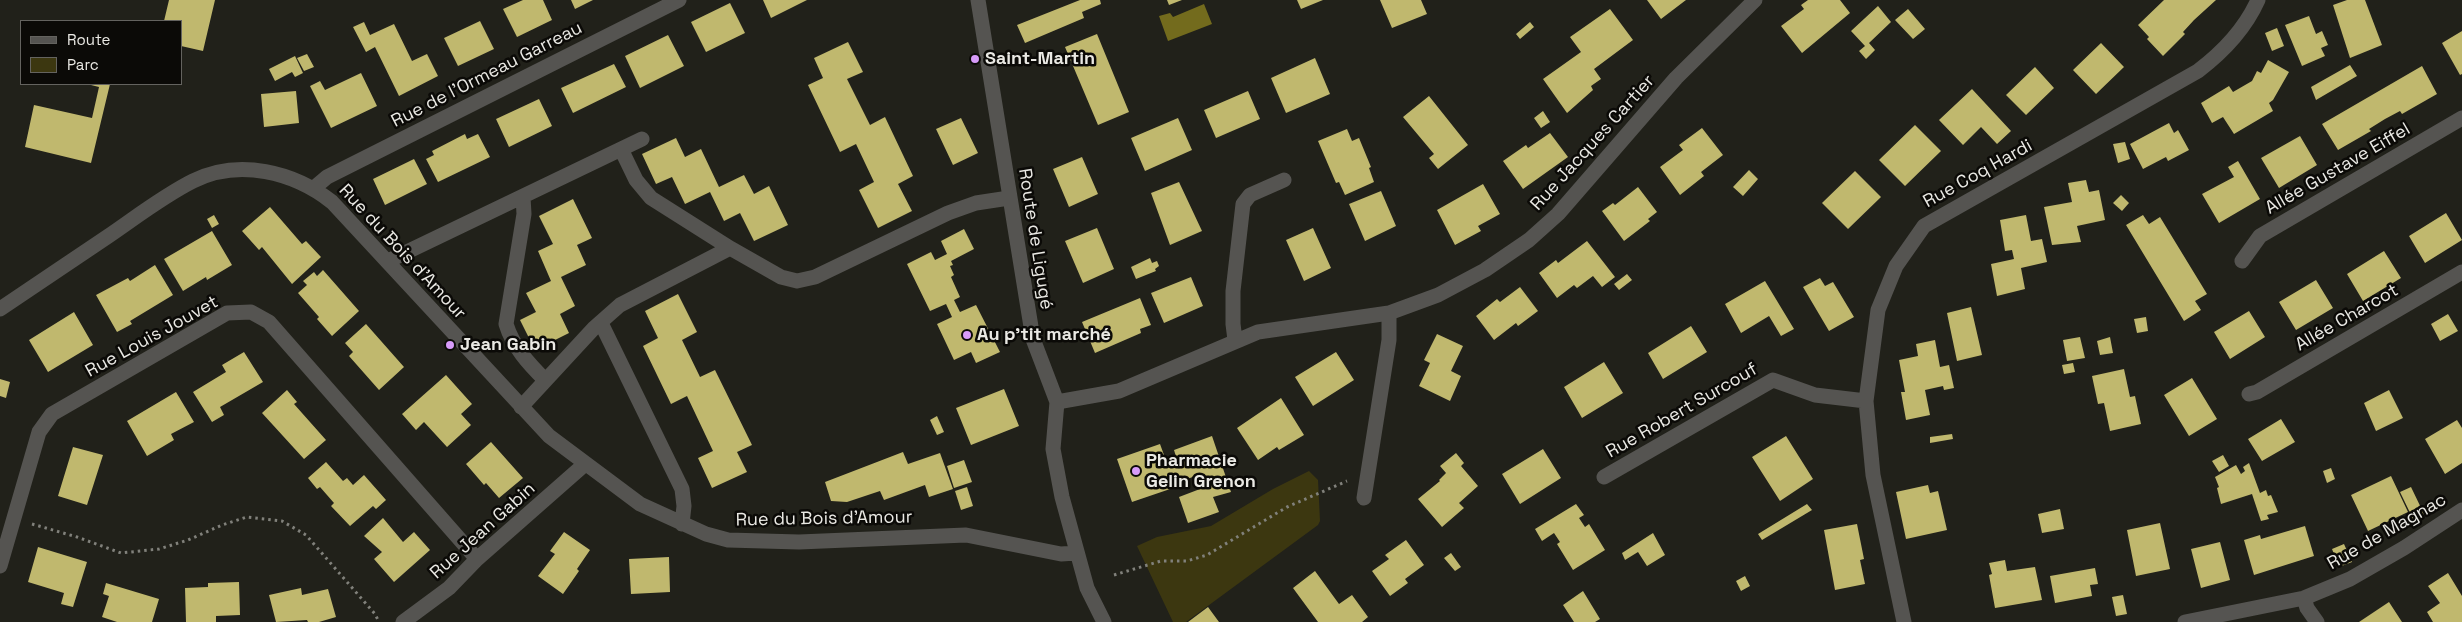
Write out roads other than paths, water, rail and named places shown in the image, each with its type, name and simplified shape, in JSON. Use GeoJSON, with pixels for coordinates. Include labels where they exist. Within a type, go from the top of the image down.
{"type":"FeatureCollection","features":[{"type":"Feature","properties":{"kind":"street","name":"Rue de l'Ormeau Garreau"},"geometry":{"type":"LineString","coordinates":[[314,188],[327,177],[679,0]]}},
{"type":"Feature","properties":{"kind":"street","name":"Route de Ligugé"},"geometry":{"type":"LineString","coordinates":[[978,0],[1033,339],[1057,402],[1053,449],[1076,553],[1087,588],[1104,622]]}},
{"type":"Feature","properties":{"kind":"street","name":"Rue Jacques Cartier"},"geometry":{"type":"LineString","coordinates":[[1057,402],[1119,391],[1235,340],[1258,332],[1389,313],[1438,295],[1484,270],[1542,229],[1585,184],[1676,78],[1755,0]]}},
{"type":"Feature","properties":{"kind":"street","name":"Rue Coq Hardi"},"geometry":{"type":"LineString","coordinates":[[1904,622],[1873,475],[1866,400],[1878,310],[1896,266],[1924,226],[2198,71],[2223,51],[2234,38],[2258,0]]}},
{"type":"Feature","properties":{"kind":"street","name":"Allée Gustave Eiffel"},"geometry":{"type":"LineString","coordinates":[[2242,261],[2260,236],[2462,118]]}},
{"type":"Feature","properties":{"kind":"street"},"geometry":{"type":"LineString","coordinates":[[388,261],[642,139]]}},
{"type":"Feature","properties":{"kind":"street"},"geometry":{"type":"LineString","coordinates":[[621,149],[636,180],[651,198],[730,248],[781,276],[797,280],[815,277],[948,213],[976,203],[1009,198]]}},
{"type":"Feature","properties":{"kind":"street","name":"Rue du Bois d'Amour"},"geometry":{"type":"LineString","coordinates":[[0,309],[138,215],[194,180],[221,173],[254,169],[283,175],[314,188],[332,202],[549,436],[640,504],[682,524],[728,540],[759,542],[966,536],[1061,554],[1076,553]]}},
{"type":"Feature","properties":{"kind":"street"},"geometry":{"type":"LineString","coordinates":[[1235,340],[1233,292],[1243,204],[1250,195],[1284,180]]}},
{"type":"Feature","properties":{"kind":"street"},"geometry":{"type":"LineString","coordinates":[[522,197],[524,214],[506,324],[510,337],[528,363],[545,380]]}},
{"type":"Feature","properties":{"kind":"street"},"geometry":{"type":"LineString","coordinates":[[521,407],[600,323],[620,305],[730,248]]}},
{"type":"Feature","properties":{"kind":"street","name":"Allée Charcot"},"geometry":{"type":"LineString","coordinates":[[2249,394],[2257,392],[2462,272]]}},
{"type":"Feature","properties":{"kind":"street","name":"Rue Louis Jouvet"},"geometry":{"type":"LineString","coordinates":[[0,566],[39,432],[52,414],[226,313],[250,312],[269,322],[477,559]]}},
{"type":"Feature","properties":{"kind":"street"},"geometry":{"type":"LineString","coordinates":[[1364,498],[1389,340],[1389,313]]}},
{"type":"Feature","properties":{"kind":"street"},"geometry":{"type":"LineString","coordinates":[[600,323],[682,489],[684,506],[682,524]]}},
{"type":"Feature","properties":{"kind":"street","name":"Rue Robert Surcouf"},"geometry":{"type":"LineString","coordinates":[[1604,477],[1773,380],[1815,395],[1866,400]]}},
{"type":"Feature","properties":{"kind":"street","name":"Rue Jean Gabin"},"geometry":{"type":"LineString","coordinates":[[404,622],[449,588],[477,559],[585,464]]}},
{"type":"Feature","properties":{"kind":"street","name":"Rue de Magnac"},"geometry":{"type":"LineString","coordinates":[[2185,622],[2304,598],[2350,579],[2404,548],[2462,510]]}},
{"type":"Feature","properties":{"kind":"street"},"geometry":{"type":"LineString","coordinates":[[2304,598],[2317,622]]}},
{"type":"Feature","properties":{"kind":"place","name":"Saint-Martin"},"geometry":{"type":"Point","coordinates":[975,59]}},
{"type":"Feature","properties":{"kind":"place","name":"Au p'tit marché"},"geometry":{"type":"Point","coordinates":[967,335]}},
{"type":"Feature","properties":{"kind":"place","name":"Jean Gabin"},"geometry":{"type":"Point","coordinates":[450,345]}},
{"type":"Feature","properties":{"kind":"place","name":"Pharmacie Gelin Grenon"},"geometry":{"type":"Point","coordinates":[1136,471]}}]}
